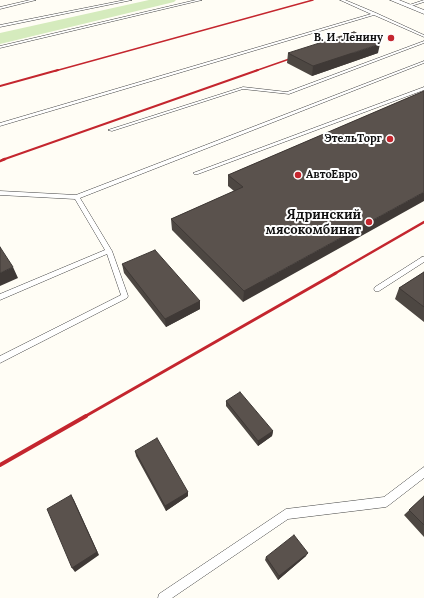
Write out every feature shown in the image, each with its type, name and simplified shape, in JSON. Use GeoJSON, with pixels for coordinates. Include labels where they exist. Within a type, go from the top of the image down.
{"type":"FeatureCollection","features":[{"type":"Feature","properties":{"kind":"street"},"geometry":{"type":"LineString","coordinates":[[393,0],[424,12]]}},
{"type":"Feature","properties":{"kind":"lane"},"geometry":{"type":"LineString","coordinates":[[0,8],[34,0]]}},
{"type":"Feature","properties":{"kind":"lane"},"geometry":{"type":"LineString","coordinates":[[0,26],[130,0]]}},
{"type":"Feature","properties":{"kind":"lane"},"geometry":{"type":"LineString","coordinates":[[0,48],[200,0]]}},
{"type":"Feature","properties":{"kind":"lane"},"geometry":{"type":"LineString","coordinates":[[342,0],[424,36]]}},
{"type":"Feature","properties":{"kind":"lane"},"geometry":{"type":"LineString","coordinates":[[408,6],[424,1]]}},
{"type":"Feature","properties":{"kind":"lane"},"geometry":{"type":"LineString","coordinates":[[0,125],[375,14]]}},
{"type":"Feature","properties":{"kind":"lane"},"geometry":{"type":"LineString","coordinates":[[110,130],[243,88],[287,93],[424,42]]}},
{"type":"Feature","properties":{"kind":"lane"},"geometry":{"type":"LineString","coordinates":[[0,193],[77,197],[424,62]]}},
{"type":"Feature","properties":{"kind":"lane"},"geometry":{"type":"LineString","coordinates":[[196,173],[424,88]]}},
{"type":"Feature","properties":{"kind":"lane"},"geometry":{"type":"LineString","coordinates":[[0,360],[125,296],[109,251],[77,197]]}},
{"type":"Feature","properties":{"kind":"lane"},"geometry":{"type":"LineString","coordinates":[[0,297],[109,251]]}},
{"type":"Feature","properties":{"kind":"lane"},"geometry":{"type":"LineString","coordinates":[[377,289],[424,259]]}},
{"type":"Feature","properties":{"kind":"lane"},"geometry":{"type":"LineString","coordinates":[[163,598],[286,514],[386,502],[424,472]]}},
{"type":"Feature","properties":{"kind":"green space"},"geometry":{"type":"Polygon","coordinates":[[[149,0],[176,0],[174,2],[0,44],[0,33],[149,0]]]}},
{"type":"Feature","properties":{"kind":"building"},"geometry":{"type":"Polygon","coordinates":[[[354,32],[380,44],[313,66],[288,53],[354,32]]]}},
{"type":"Feature","properties":{"kind":"building"},"geometry":{"type":"Polygon","coordinates":[[[424,91],[424,192],[244,291],[171,219],[243,187],[228,175],[424,91]]]}},
{"type":"Feature","properties":{"kind":"building"},"geometry":{"type":"Polygon","coordinates":[[[0,247],[13,267],[0,273],[0,247]]]}},
{"type":"Feature","properties":{"kind":"building"},"geometry":{"type":"Polygon","coordinates":[[[155,250],[200,301],[165,319],[122,264],[155,250]]]}},
{"type":"Feature","properties":{"kind":"building"},"geometry":{"type":"Polygon","coordinates":[[[424,272],[424,307],[399,288],[424,272]]]}},
{"type":"Feature","properties":{"kind":"building"},"geometry":{"type":"Polygon","coordinates":[[[240,392],[273,431],[258,441],[226,401],[240,392]]]}},
{"type":"Feature","properties":{"kind":"building"},"geometry":{"type":"Polygon","coordinates":[[[157,438],[188,492],[165,506],[135,451],[157,438]]]}},
{"type":"Feature","properties":{"kind":"building"},"geometry":{"type":"Polygon","coordinates":[[[71,495],[97,552],[72,568],[47,509],[71,495]]]}},
{"type":"Feature","properties":{"kind":"building"},"geometry":{"type":"Polygon","coordinates":[[[424,496],[424,525],[409,510],[424,496]]]}},
{"type":"Feature","properties":{"kind":"building"},"geometry":{"type":"Polygon","coordinates":[[[294,535],[308,553],[279,576],[266,557],[294,535]]]}},
{"type":"Feature","properties":{"kind":"railway"},"geometry":{"type":"LineString","coordinates":[[55,71],[313,0]]}},
{"type":"Feature","properties":{"kind":"railway"},"geometry":{"type":"LineString","coordinates":[[255,71],[298,56]]}},
{"type":"Feature","properties":{"kind":"railway"},"geometry":{"type":"LineString","coordinates":[[0,86],[58,70]]}},
{"type":"Feature","properties":{"kind":"railway"},"geometry":{"type":"LineString","coordinates":[[2,160],[258,70]]}},
{"type":"Feature","properties":{"kind":"railway"},"geometry":{"type":"LineString","coordinates":[[0,161],[5,159]]}},
{"type":"Feature","properties":{"kind":"railway"},"geometry":{"type":"LineString","coordinates":[[334,274],[424,222]]}},
{"type":"Feature","properties":{"kind":"railway"},"geometry":{"type":"LineString","coordinates":[[84,417],[336,273]]}},
{"type":"Feature","properties":{"kind":"railway"},"geometry":{"type":"LineString","coordinates":[[0,465],[86,416]]}},
{"type":"Feature","properties":{"kind":"place","name":"В. И. Ленину"},"geometry":{"type":"Point","coordinates":[391,38]}},
{"type":"Feature","properties":{"kind":"place","name":"ЭтельТорг"},"geometry":{"type":"Point","coordinates":[390,139]}},
{"type":"Feature","properties":{"kind":"place","name":"АвтоЕвро"},"geometry":{"type":"Point","coordinates":[298,175]}},
{"type":"Feature","properties":{"kind":"place","name":"Ядринский мясокомбинат"},"geometry":{"type":"Point","coordinates":[369,222]}}]}
